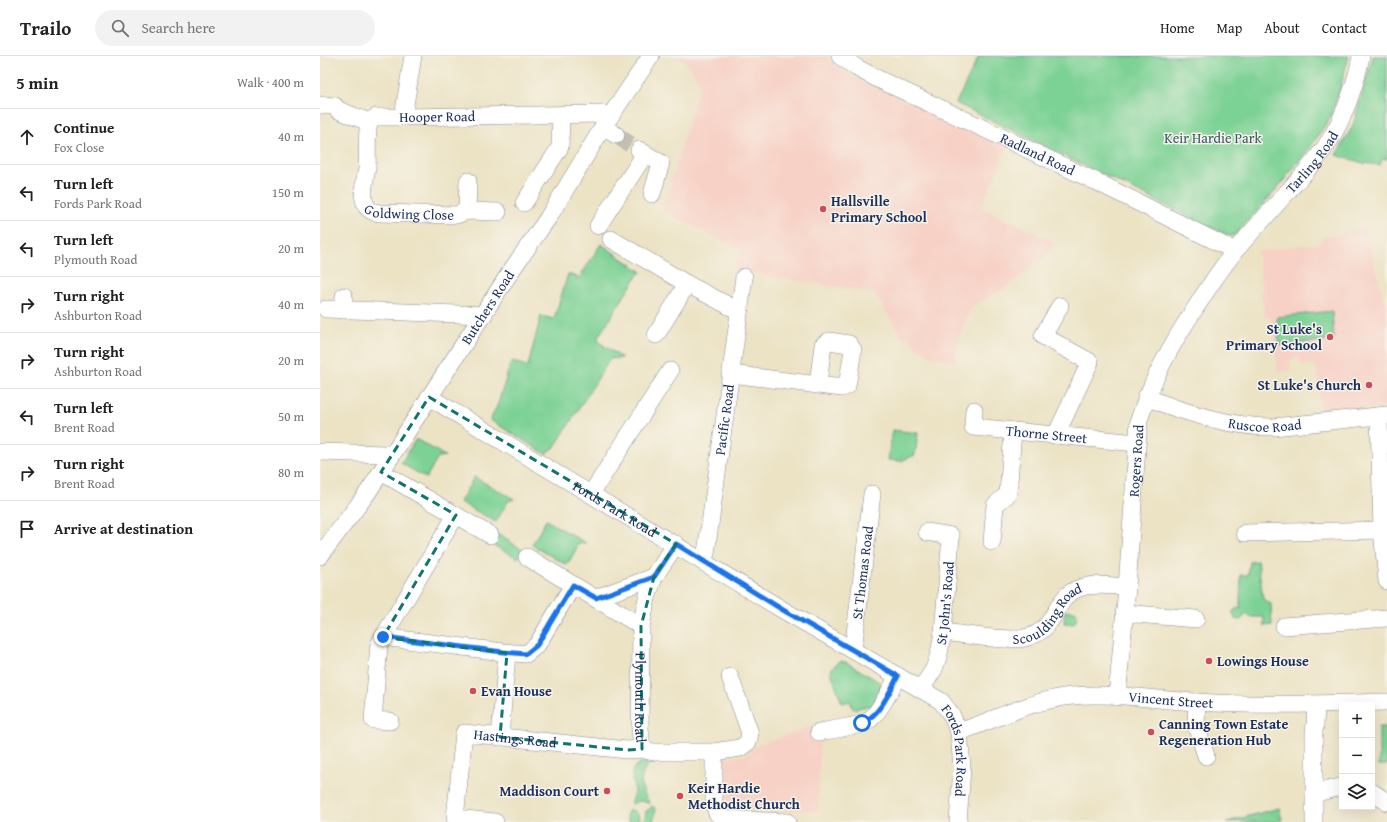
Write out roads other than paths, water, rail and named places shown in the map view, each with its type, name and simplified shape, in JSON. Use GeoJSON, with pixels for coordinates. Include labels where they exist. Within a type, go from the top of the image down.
{"type":"FeatureCollection","features":[{"type":"Feature","properties":{"kind":"street"},"geometry":{"type":"LineString","coordinates":[[403,117],[413,56]]}},
{"type":"Feature","properties":{"kind":"street","name":"Butchers Road"},"geometry":{"type":"LineString","coordinates":[[320,556],[368,492],[513,268],[609,126],[651,56]]}},
{"type":"Feature","properties":{"kind":"street","name":"Radland Road"},"geometry":{"type":"LineString","coordinates":[[840,56],[857,68],[876,78],[964,118],[1235,251]]}},
{"type":"Feature","properties":{"kind":"street","name":"Tarling Road"},"geometry":{"type":"LineString","coordinates":[[1235,251],[1310,167],[1329,142],[1348,102],[1361,56]]}},
{"type":"Feature","properties":{"kind":"street"},"geometry":{"type":"LineString","coordinates":[[320,105],[335,106],[338,110],[370,122]]}},
{"type":"Feature","properties":{"kind":"street","name":"Hooper Road"},"geometry":{"type":"LineString","coordinates":[[370,122],[376,117],[604,114],[609,126]]}},
{"type":"Feature","properties":{"kind":"street"},"geometry":{"type":"LineString","coordinates":[[524,203],[560,147],[561,115]]}},
{"type":"Feature","properties":{"kind":"street","name":"Goldwing Close"},"geometry":{"type":"LineString","coordinates":[[370,122],[368,129],[367,168],[364,198],[367,207],[372,211],[379,213],[456,215],[467,211],[498,212]]}},
{"type":"Feature","properties":{"kind":"street"},"geometry":{"type":"LineString","coordinates":[[598,226],[642,152],[661,164],[652,194]]}},
{"type":"Feature","properties":{"kind":"street","name":"Goldwing Close"},"geometry":{"type":"LineString","coordinates":[[467,211],[468,181]]}},
{"type":"Feature","properties":{"kind":"street"},"geometry":{"type":"LineString","coordinates":[[611,239],[687,284],[733,308],[740,309]]}},
{"type":"Feature","properties":{"kind":"street","name":"Rogers Road"},"geometry":{"type":"LineString","coordinates":[[1117,697],[1127,587],[1138,420],[1159,367],[1180,331],[1235,251]]}},
{"type":"Feature","properties":{"kind":"street","name":"Pacific Road"},"geometry":{"type":"LineString","coordinates":[[703,561],[706,555],[744,278]]}},
{"type":"Feature","properties":{"kind":"street"},"geometry":{"type":"LineString","coordinates":[[656,335],[687,284]]}},
{"type":"Feature","properties":{"kind":"street"},"geometry":{"type":"LineString","coordinates":[[326,309],[343,303],[484,315]]}},
{"type":"Feature","properties":{"kind":"street"},"geometry":{"type":"LineString","coordinates":[[1056,435],[1090,362],[1043,336],[1060,306]]}},
{"type":"Feature","properties":{"kind":"street"},"geometry":{"type":"LineString","coordinates":[[590,494],[670,371]]}},
{"type":"Feature","properties":{"kind":"street"},"geometry":{"type":"LineString","coordinates":[[731,374],[818,384]]}},
{"type":"Feature","properties":{"kind":"street","name":"Fords Park Road"},"geometry":{"type":"LineString","coordinates":[[429,397],[852,650],[941,701],[951,714],[960,732],[962,768],[958,822]]}},
{"type":"Feature","properties":{"kind":"street","name":"Ruscoe Road"},"geometry":{"type":"LineString","coordinates":[[1146,397],[1196,415],[1257,427],[1281,426],[1383,415]]}},
{"type":"Feature","properties":{"kind":"street","name":"Thorne Street"},"geometry":{"type":"LineString","coordinates":[[974,410],[973,427],[1137,443]]}},
{"type":"Feature","properties":{"kind":"street"},"geometry":{"type":"LineString","coordinates":[[1383,415],[1384,530],[1387,581]]}},
{"type":"Feature","properties":{"kind":"street"},"geometry":{"type":"LineString","coordinates":[[992,542],[995,505],[1008,494],[1013,431]]}},
{"type":"Feature","properties":{"kind":"street"},"geometry":{"type":"LineString","coordinates":[[320,452],[385,454],[391,457]]}},
{"type":"Feature","properties":{"kind":"street"},"geometry":{"type":"LineString","coordinates":[[381,472],[490,535]]}},
{"type":"Feature","properties":{"kind":"street","name":"St Thomas Road"},"geometry":{"type":"LineString","coordinates":[[852,650],[872,494]]}},
{"type":"Feature","properties":{"kind":"street"},"geometry":{"type":"LineString","coordinates":[[390,721],[374,720],[379,644],[456,515]]}},
{"type":"Feature","properties":{"kind":"street"},"geometry":{"type":"LineString","coordinates":[[1245,533],[1384,530]]}},
{"type":"Feature","properties":{"kind":"street","name":"St John's Road"},"geometry":{"type":"LineString","coordinates":[[921,689],[934,669],[939,654],[951,536],[927,532]]}},
{"type":"Feature","properties":{"kind":"street","name":"Plymouth Road"},"geometry":{"type":"LineString","coordinates":[[676,544],[654,577],[647,598],[641,626],[640,728],[642,748],[653,752],[714,752],[740,748],[748,742],[750,733],[730,677]]}},
{"type":"Feature","properties":{"kind":"street"},"geometry":{"type":"LineString","coordinates":[[527,557],[641,626]]}},
{"type":"Feature","properties":{"kind":"street"},"geometry":{"type":"LineString","coordinates":[[596,598],[654,577]]}},
{"type":"Feature","properties":{"kind":"street"},"geometry":{"type":"LineString","coordinates":[[383,637],[507,653],[526,654],[537,645],[573,585]]}},
{"type":"Feature","properties":{"kind":"street","name":"Scoulding Road"},"geometry":{"type":"LineString","coordinates":[[942,632],[1014,640],[1027,638],[1038,633],[1047,626],[1065,597],[1077,590],[1095,585],[1127,587]]}},
{"type":"Feature","properties":{"kind":"street"},"geometry":{"type":"LineString","coordinates":[[1124,613],[1196,619]]}},
{"type":"Feature","properties":{"kind":"street"},"geometry":{"type":"LineString","coordinates":[[1284,626],[1387,618]]}},
{"type":"Feature","properties":{"kind":"street"},"geometry":{"type":"LineString","coordinates":[[500,737],[507,653]]}},
{"type":"Feature","properties":{"kind":"street"},"geometry":{"type":"LineString","coordinates":[[819,732],[862,723],[869,720],[880,707],[898,676]]}},
{"type":"Feature","properties":{"kind":"street","name":"Vincent Street"},"geometry":{"type":"LineString","coordinates":[[960,732],[1046,702],[1072,696],[1197,702],[1316,705],[1387,702]]}},
{"type":"Feature","properties":{"kind":"street"},"geometry":{"type":"LineString","coordinates":[[1197,702],[1196,725],[1206,756]]}},
{"type":"Feature","properties":{"kind":"street"},"geometry":{"type":"LineString","coordinates":[[1314,822],[1314,744],[1316,705]]}},
{"type":"Feature","properties":{"kind":"street","name":"Hastings Road"},"geometry":{"type":"LineString","coordinates":[[495,822],[455,818],[464,733],[627,750],[642,748]]}},
{"type":"Feature","properties":{"kind":"street"},"geometry":{"type":"LineString","coordinates":[[714,752],[714,805],[717,813],[723,819],[787,822]]}},
{"type":"Feature","properties":{"kind":"street"},"geometry":{"type":"LineString","coordinates":[[1314,793],[1339,787]]}},
{"type":"Feature","properties":{"kind":"street"},"geometry":{"type":"LineString","coordinates":[[1375,794],[1387,802]]}},
{"type":"Feature","properties":{"kind":"tunnel"},"geometry":{"type":"LineString","coordinates":[[616,135],[639,150]]}},
{"type":"Feature","properties":{"kind":"place","name":"Hallsville Primary School"},"geometry":{"type":"Point","coordinates":[823,209]}},
{"type":"Feature","properties":{"kind":"place","name":"St Luke's Primary School"},"geometry":{"type":"Point","coordinates":[1330,337]}},
{"type":"Feature","properties":{"kind":"place","name":"St Luke's Church"},"geometry":{"type":"Point","coordinates":[1369,385]}},
{"type":"Feature","properties":{"kind":"place","name":"Lowings House"},"geometry":{"type":"Point","coordinates":[1209,661]}},
{"type":"Feature","properties":{"kind":"place","name":"Evan House"},"geometry":{"type":"Point","coordinates":[473,691]}},
{"type":"Feature","properties":{"kind":"place","name":"Canning Town Estate Regeneration Hub"},"geometry":{"type":"Point","coordinates":[1151,732]}},
{"type":"Feature","properties":{"kind":"place","name":"Maddison Court"},"geometry":{"type":"Point","coordinates":[607,791]}},
{"type":"Feature","properties":{"kind":"place","name":"Keir Hardie Methodist Church"},"geometry":{"type":"Point","coordinates":[680,796]}},
{"type":"Feature","properties":{"kind":"park label","name":"Keir Hardie Park"},"geometry":{"type":"Point","coordinates":[1213,138]}}]}
